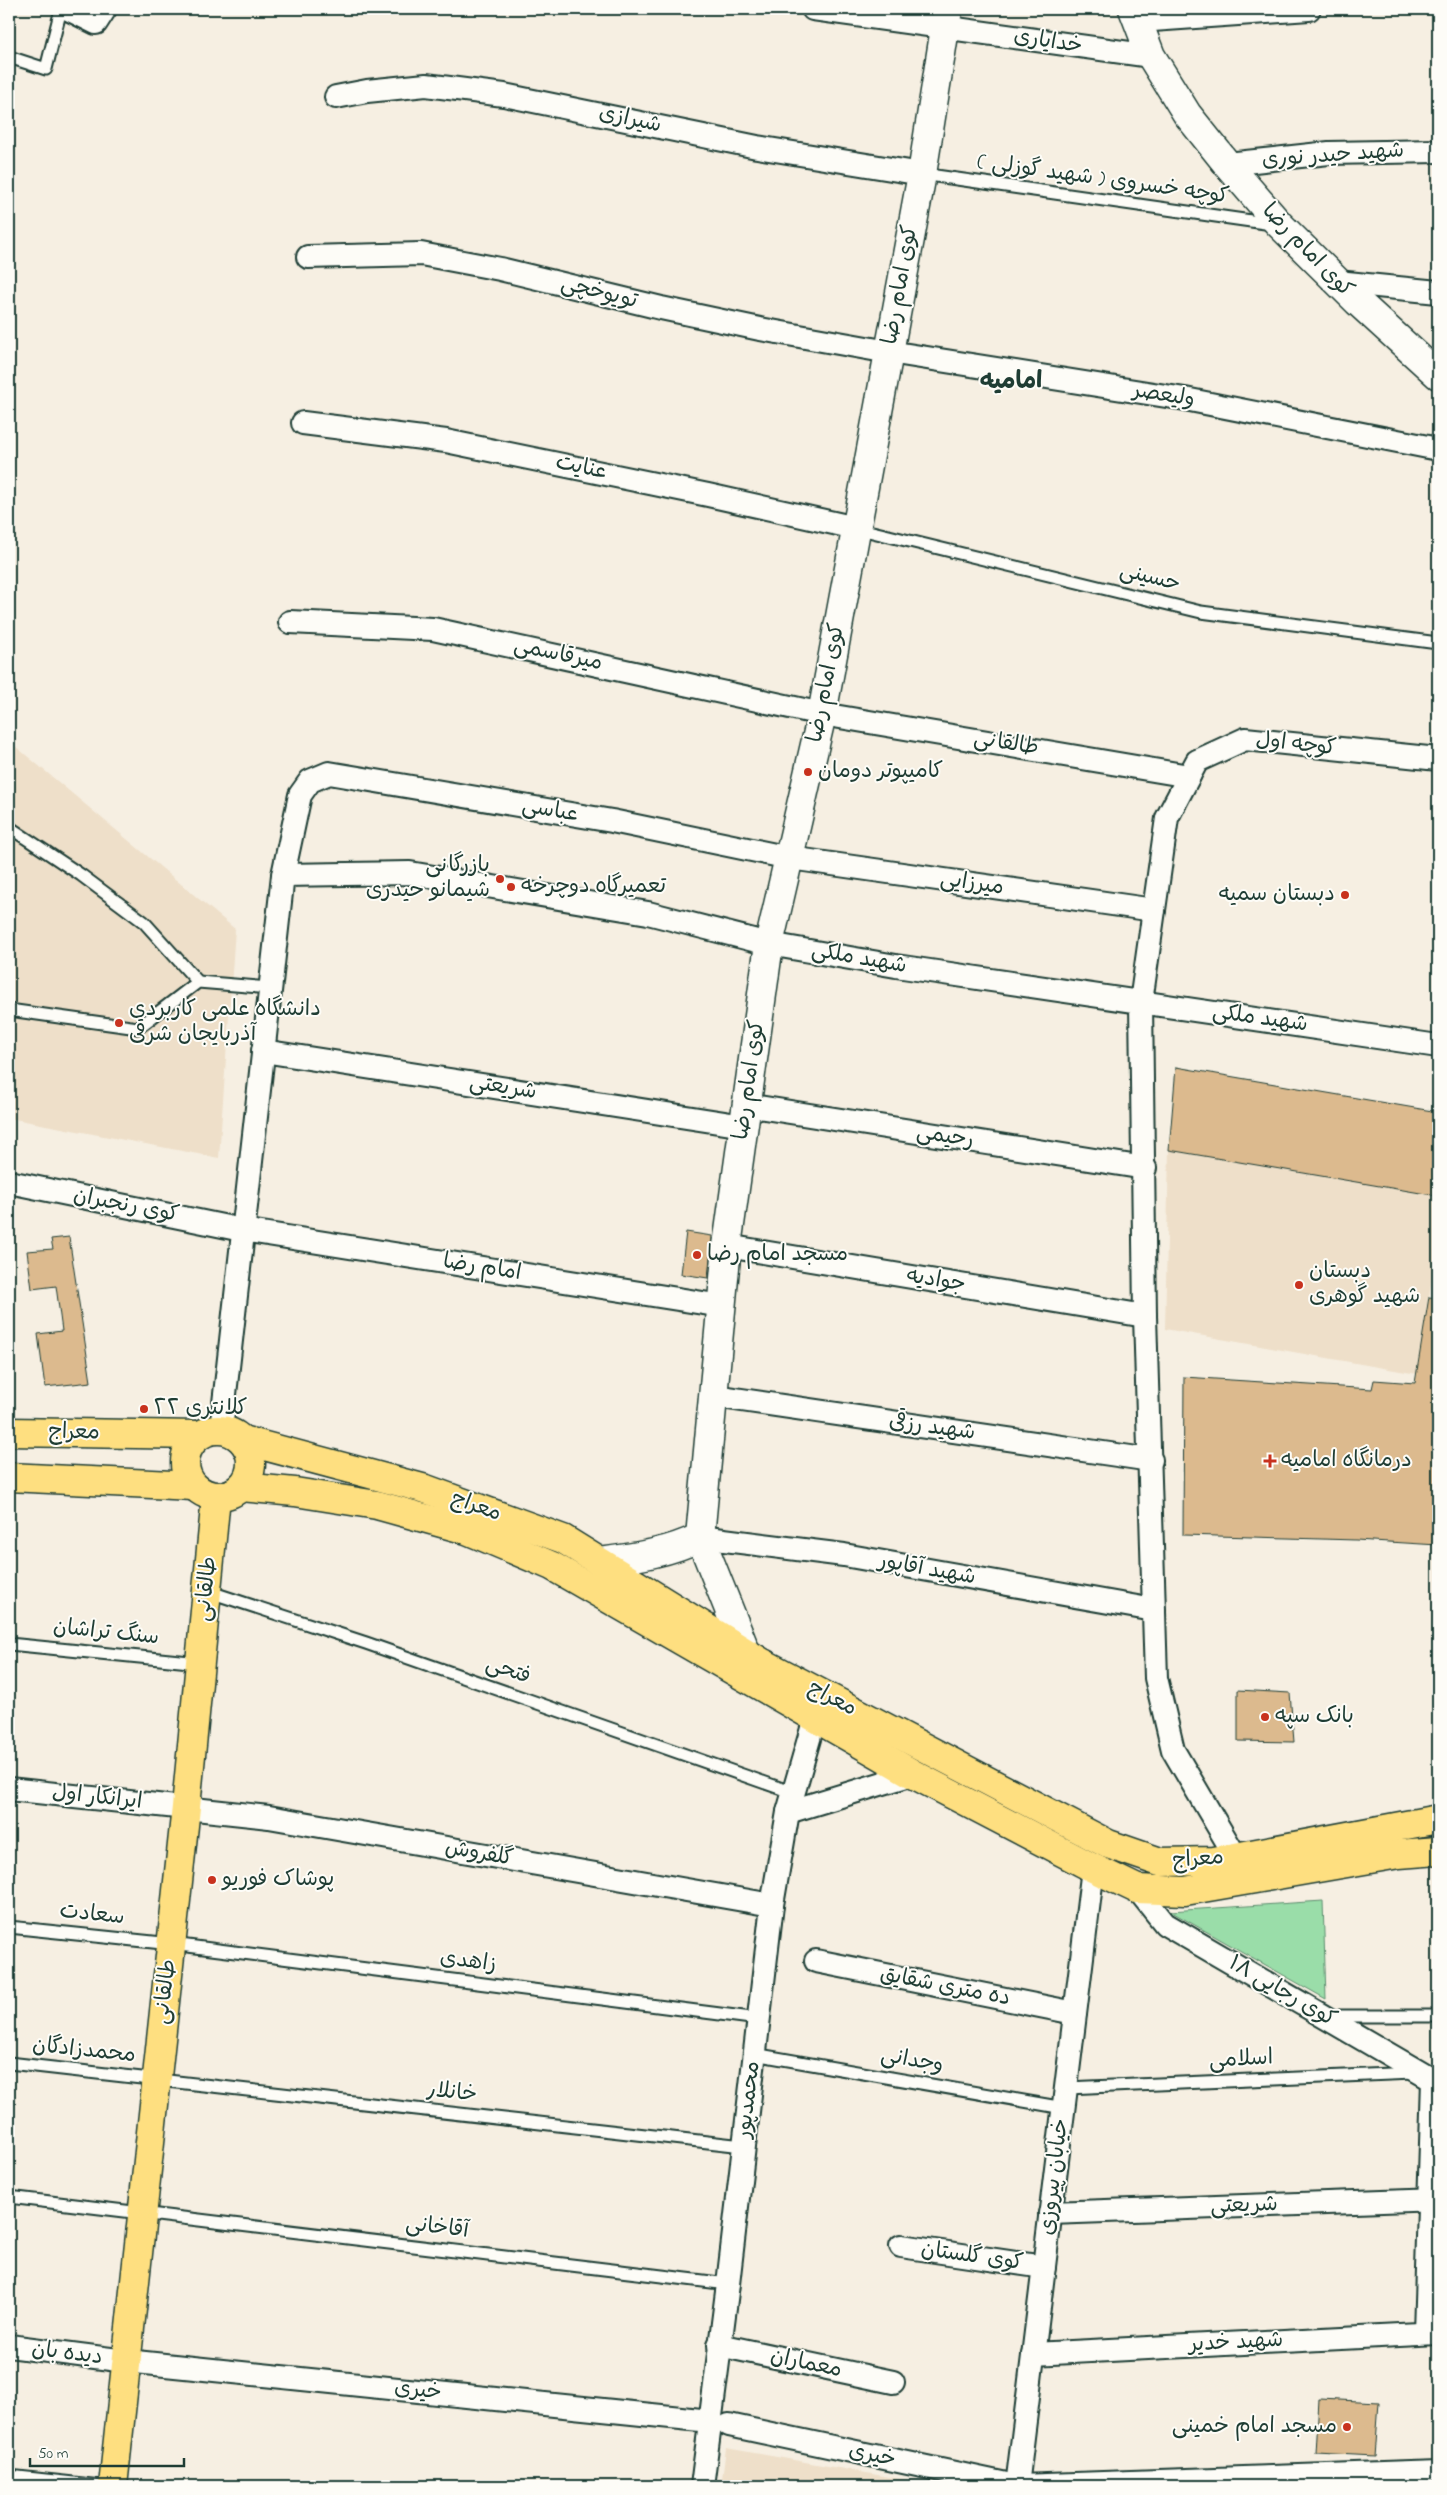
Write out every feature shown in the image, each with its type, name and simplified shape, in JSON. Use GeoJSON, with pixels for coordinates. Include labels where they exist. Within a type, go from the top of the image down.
{"type":"FeatureCollection","features":[{"type":"Feature","properties":{"kind":"main road","name":"معراج"},"geometry":{"type":"LineString","coordinates":[[9,1432],[221,1435],[426,1488],[563,1539],[746,1652],[1108,1844],[1160,1862],[1214,1861],[1438,1819]]}},
{"type":"Feature","properties":{"kind":"main road"},"geometry":{"type":"LineString","coordinates":[[221,1435],[248,1448],[251,1458],[248,1478],[241,1487],[234,1493],[205,1491],[187,1476],[184,1465],[191,1443],[221,1435]]}},
{"type":"Feature","properties":{"kind":"main road","name":"معراج"},"geometry":{"type":"LineString","coordinates":[[9,1477],[205,1491]]}},
{"type":"Feature","properties":{"kind":"main road","name":"معراج"},"geometry":{"type":"LineString","coordinates":[[241,1487],[295,1492],[377,1505],[467,1530],[552,1566],[913,1774],[1093,1868],[1138,1889],[1185,1891],[1399,1854],[1438,1851]]}},
{"type":"Feature","properties":{"kind":"main road","name":"طالقانی"},"geometry":{"type":"LineString","coordinates":[[112,2486],[155,2079],[172,1944],[207,1591],[205,1491]]}},
{"type":"Feature","properties":{"kind":"street"},"geometry":{"type":"LineString","coordinates":[[68,9],[96,23],[105,9]]}},
{"type":"Feature","properties":{"kind":"street","name":"خدایاری"},"geometry":{"type":"LineString","coordinates":[[813,9],[947,18],[1151,56]]}},
{"type":"Feature","properties":{"kind":"street"},"geometry":{"type":"LineString","coordinates":[[1136,15],[1309,9]]}},
{"type":"Feature","properties":{"kind":"street","name":"کوی امام رضا"},"geometry":{"type":"LineString","coordinates":[[1136,15],[1151,56],[1187,114],[1227,164],[1279,224],[1337,282],[1438,376]]}},
{"type":"Feature","properties":{"kind":"street","name":"کوی امام رضا"},"geometry":{"type":"LineString","coordinates":[[700,1537],[726,1246],[769,944],[822,714],[922,174],[947,18]]}},
{"type":"Feature","properties":{"kind":"street","name":"شیرازی"},"geometry":{"type":"LineString","coordinates":[[336,97],[367,91],[426,85],[504,95],[757,146],[922,174]]}},
{"type":"Feature","properties":{"kind":"street","name":"شهید حیدر نوری"},"geometry":{"type":"LineString","coordinates":[[1227,164],[1329,153],[1438,151]]}},
{"type":"Feature","properties":{"kind":"street","name":"تویوخچی"},"geometry":{"type":"LineString","coordinates":[[308,257],[421,254],[500,269],[661,308],[889,352]]}},
{"type":"Feature","properties":{"kind":"street"},"geometry":{"type":"LineString","coordinates":[[1337,282],[1438,292]]}},
{"type":"Feature","properties":{"kind":"street","name":"ولیعصر"},"geometry":{"type":"LineString","coordinates":[[889,352],[1185,399],[1438,449]]}},
{"type":"Feature","properties":{"kind":"street","name":"عنایت"},"geometry":{"type":"LineString","coordinates":[[303,423],[446,441],[856,528]]}},
{"type":"Feature","properties":{"kind":"street","name":"میرقاسمی"},"geometry":{"type":"LineString","coordinates":[[290,622],[433,629],[822,714]]}},
{"type":"Feature","properties":{"kind":"street","name":"طالقانی"},"geometry":{"type":"LineString","coordinates":[[822,714],[1189,776]]}},
{"type":"Feature","properties":{"kind":"street","name":"کوچه اول"},"geometry":{"type":"LineString","coordinates":[[1236,1857],[1173,1750],[1156,1678],[1151,1460],[1145,1316],[1141,1002],[1167,818],[1197,761],[1245,739],[1438,759]]}},
{"type":"Feature","properties":{"kind":"street","name":"عباسی"},"geometry":{"type":"LineString","coordinates":[[282,875],[300,795],[310,782],[330,773],[612,821],[790,858]]}},
{"type":"Feature","properties":{"kind":"street","name":"میرزایی"},"geometry":{"type":"LineString","coordinates":[[790,858],[1154,910]]}},
{"type":"Feature","properties":{"kind":"street","name":"شهید ملکی"},"geometry":{"type":"LineString","coordinates":[[282,875],[410,873],[648,913],[769,944],[896,966],[1438,1046]]}},
{"type":"Feature","properties":{"kind":"street"},"geometry":{"type":"LineString","coordinates":[[221,1435],[282,875]]}},
{"type":"Feature","properties":{"kind":"street","name":"شریعتی"},"geometry":{"type":"LineString","coordinates":[[263,1051],[745,1116]]}},
{"type":"Feature","properties":{"kind":"street","name":"رحیمی"},"geometry":{"type":"LineString","coordinates":[[745,1116],[1144,1168]]}},
{"type":"Feature","properties":{"kind":"street","name":"کوی رنجبران"},"geometry":{"type":"LineString","coordinates":[[9,1182],[242,1230]]}},
{"type":"Feature","properties":{"kind":"street","name":"امام رضا"},"geometry":{"type":"LineString","coordinates":[[242,1230],[722,1306]]}},
{"type":"Feature","properties":{"kind":"street","name":"جوادیه"},"geometry":{"type":"LineString","coordinates":[[726,1246],[1145,1316]]}},
{"type":"Feature","properties":{"kind":"street","name":"شهید رزقی"},"geometry":{"type":"LineString","coordinates":[[714,1396],[1151,1460]]}},
{"type":"Feature","properties":{"kind":"street"},"geometry":{"type":"LineString","coordinates":[[600,1562],[645,1556],[680,1547],[700,1537],[746,1652]]}},
{"type":"Feature","properties":{"kind":"street","name":"شهید آقاپور"},"geometry":{"type":"LineString","coordinates":[[700,1537],[844,1555],[1154,1610]]}},
{"type":"Feature","properties":{"kind":"street","name":"محمدپور"},"geometry":{"type":"LineString","coordinates":[[702,2486],[719,2423],[719,2345],[728,2284],[772,1905],[791,1802],[815,1718]]}},
{"type":"Feature","properties":{"kind":"street"},"geometry":{"type":"LineString","coordinates":[[791,1802],[913,1774]]}},
{"type":"Feature","properties":{"kind":"street","name":"ایرانکار اول"},"geometry":{"type":"LineString","coordinates":[[9,1789],[186,1807]]}},
{"type":"Feature","properties":{"kind":"street","name":"گلفروش"},"geometry":{"type":"LineString","coordinates":[[186,1807],[269,1817],[772,1905]]}},
{"type":"Feature","properties":{"kind":"street","name":"خیابان پیروزی"},"geometry":{"type":"LineString","coordinates":[[1017,2486],[1093,1868]]}},
{"type":"Feature","properties":{"kind":"street","name":"کوی رجایی ۱۸"},"geometry":{"type":"LineString","coordinates":[[1138,1889],[1165,1924],[1430,2078]]}},
{"type":"Feature","properties":{"kind":"street","name":"ده متری شقایق"},"geometry":{"type":"LineString","coordinates":[[816,1961],[1075,2012]]}},
{"type":"Feature","properties":{"kind":"street"},"geometry":{"type":"LineString","coordinates":[[1430,2078],[1435,2200],[1431,2333]]}},
{"type":"Feature","properties":{"kind":"street","name":"شریعتی"},"geometry":{"type":"LineString","coordinates":[[1050,2214],[1435,2200]]}},
{"type":"Feature","properties":{"kind":"street","name":"کوی گلستان"},"geometry":{"type":"LineString","coordinates":[[901,2246],[1044,2267]]}},
{"type":"Feature","properties":{"kind":"street","name":"شهید خدیر"},"geometry":{"type":"LineString","coordinates":[[1033,2354],[1431,2333]]}},
{"type":"Feature","properties":{"kind":"street","name":"معماران"},"geometry":{"type":"LineString","coordinates":[[719,2345],[893,2382]]}},
{"type":"Feature","properties":{"kind":"street","name":"دیده بان"},"geometry":{"type":"LineString","coordinates":[[9,2346],[126,2361]]}},
{"type":"Feature","properties":{"kind":"street","name":"خیری"},"geometry":{"type":"LineString","coordinates":[[126,2361],[719,2423],[1017,2486],[1438,2470]]}},
{"type":"Feature","properties":{"kind":"lane"},"geometry":{"type":"LineString","coordinates":[[9,57],[46,69],[61,9]]}},
{"type":"Feature","properties":{"kind":"lane","name":"کوچه خسروی ( شهید گوزلی )"},"geometry":{"type":"LineString","coordinates":[[922,174],[1279,224]]}},
{"type":"Feature","properties":{"kind":"lane","name":"حسینی"},"geometry":{"type":"LineString","coordinates":[[856,528],[1201,612],[1438,643]]}},
{"type":"Feature","properties":{"kind":"lane"},"geometry":{"type":"LineString","coordinates":[[9,827],[82,875],[144,922],[198,982]]}},
{"type":"Feature","properties":{"kind":"lane"},"geometry":{"type":"LineString","coordinates":[[9,1010],[138,1028],[198,982],[270,988]]}},
{"type":"Feature","properties":{"kind":"lane","name":"فتحی"},"geometry":{"type":"LineString","coordinates":[[207,1591],[366,1643],[791,1802]]}},
{"type":"Feature","properties":{"kind":"lane","name":"سنگ تراشان"},"geometry":{"type":"LineString","coordinates":[[9,1644],[200,1663]]}},
{"type":"Feature","properties":{"kind":"lane","name":"سعادت"},"geometry":{"type":"LineString","coordinates":[[9,1927],[172,1944]]}},
{"type":"Feature","properties":{"kind":"lane","name":"زاهدی"},"geometry":{"type":"LineString","coordinates":[[172,1944],[759,2019]]}},
{"type":"Feature","properties":{"kind":"lane"},"geometry":{"type":"LineString","coordinates":[[1323,2016],[1438,2016]]}},
{"type":"Feature","properties":{"kind":"lane","name":"وجدانی"},"geometry":{"type":"LineString","coordinates":[[754,2054],[1066,2098]]}},
{"type":"Feature","properties":{"kind":"lane","name":"محمدزادگان"},"geometry":{"type":"LineString","coordinates":[[9,2063],[155,2079]]}},
{"type":"Feature","properties":{"kind":"lane","name":"اسلامی"},"geometry":{"type":"LineString","coordinates":[[1066,2098],[1430,2078]]}},
{"type":"Feature","properties":{"kind":"lane","name":"خانلار"},"geometry":{"type":"LineString","coordinates":[[155,2079],[743,2146]]}},
{"type":"Feature","properties":{"kind":"lane","name":"آقاخانی"},"geometry":{"type":"LineString","coordinates":[[9,2197],[728,2284]]}},
{"type":"Feature","properties":{"kind":"lane"},"geometry":{"type":"LineString","coordinates":[[9,2476],[101,2486]]}},
{"type":"Feature","properties":{"kind":"shaded area","name":"دانشگاه علمی کاربردی آذربایجان شرقی"},"geometry":{"type":"Polygon","coordinates":[[[9,741],[235,929],[219,1158],[9,1118],[9,741]]]}},
{"type":"Feature","properties":{"kind":"shaded area","name":"دبستان شهید گوهری"},"geometry":{"type":"Polygon","coordinates":[[[1169,1150],[1438,1196],[1438,1240],[1417,1374],[1165,1329],[1169,1150]]]}},
{"type":"Feature","properties":{"kind":"shaded area"},"geometry":{"type":"Polygon","coordinates":[[[726,2448],[939,2486],[721,2486],[726,2448]]]}},
{"type":"Feature","properties":{"kind":"green space"},"geometry":{"type":"Polygon","coordinates":[[[1323,1901],[1326,1999],[1170,1911],[1323,1901]]]}},
{"type":"Feature","properties":{"kind":"building"},"geometry":{"type":"Polygon","coordinates":[[[1176,1067],[1438,1112],[1438,1196],[1169,1150],[1176,1067]]]}},
{"type":"Feature","properties":{"kind":"building","name":"مسجد امام رضا"},"geometry":{"type":"Polygon","coordinates":[[[686,1232],[712,1236],[708,1278],[681,1274],[686,1232]]]}},
{"type":"Feature","properties":{"kind":"building"},"geometry":{"type":"Polygon","coordinates":[[[69,1237],[91,1382],[45,1387],[38,1334],[62,1331],[56,1286],[32,1289],[27,1251],[53,1249],[51,1239],[69,1237]]]}},
{"type":"Feature","properties":{"kind":"building","name":"درمانگاه امامیه"},"geometry":{"type":"Polygon","coordinates":[[[1429,1297],[1438,1298],[1438,1545],[1356,1540],[1183,1535],[1184,1377],[1372,1389],[1374,1380],[1415,1383],[1429,1297]]]}},
{"type":"Feature","properties":{"kind":"building","name":"بانک سپه"},"geometry":{"type":"Polygon","coordinates":[[[1238,1690],[1290,1693],[1294,1742],[1238,1741],[1238,1690]]]}},
{"type":"Feature","properties":{"kind":"building","name":"مسجد امام خمینی"},"geometry":{"type":"Polygon","coordinates":[[[1319,2399],[1379,2402],[1375,2456],[1316,2453],[1319,2399]]]}},
{"type":"Feature","properties":{"kind":"place","name":"کامیپوتر دومان"},"geometry":{"type":"Point","coordinates":[808,772]}},
{"type":"Feature","properties":{"kind":"place","name":"بازرگانی شیمانو حیدری"},"geometry":{"type":"Point","coordinates":[500,879]}},
{"type":"Feature","properties":{"kind":"place","name":"تعمیرگاه دوچرخه"},"geometry":{"type":"Point","coordinates":[511,887]}},
{"type":"Feature","properties":{"kind":"place","name":"دبستان سمیه"},"geometry":{"type":"Point","coordinates":[1345,895]}},
{"type":"Feature","properties":{"kind":"place","name":"دانشگاه علمی کاربردی آذربایجان شرقی"},"geometry":{"type":"Point","coordinates":[119,1023]}},
{"type":"Feature","properties":{"kind":"place","name":"مسجد امام رضا"},"geometry":{"type":"Point","coordinates":[697,1255]}},
{"type":"Feature","properties":{"kind":"place","name":"دبستان شهید گوهری"},"geometry":{"type":"Point","coordinates":[1299,1285]}},
{"type":"Feature","properties":{"kind":"place","name":"کلانتری ٢٢"},"geometry":{"type":"Point","coordinates":[144,1409]}},
{"type":"Feature","properties":{"kind":"place","name":"درمانگاه امامیه"},"geometry":{"type":"Point","coordinates":[1270,1461]}},
{"type":"Feature","properties":{"kind":"place","name":"بانک سپه"},"geometry":{"type":"Point","coordinates":[1265,1717]}},
{"type":"Feature","properties":{"kind":"place","name":"پوشاک فوریو"},"geometry":{"type":"Point","coordinates":[212,1880]}},
{"type":"Feature","properties":{"kind":"place","name":"مسجد امام خمینی"},"geometry":{"type":"Point","coordinates":[1347,2427]}},
{"type":"Feature","properties":{"kind":"district","name":"امامیه"},"geometry":{"type":"Point","coordinates":[1011,382]}}]}
